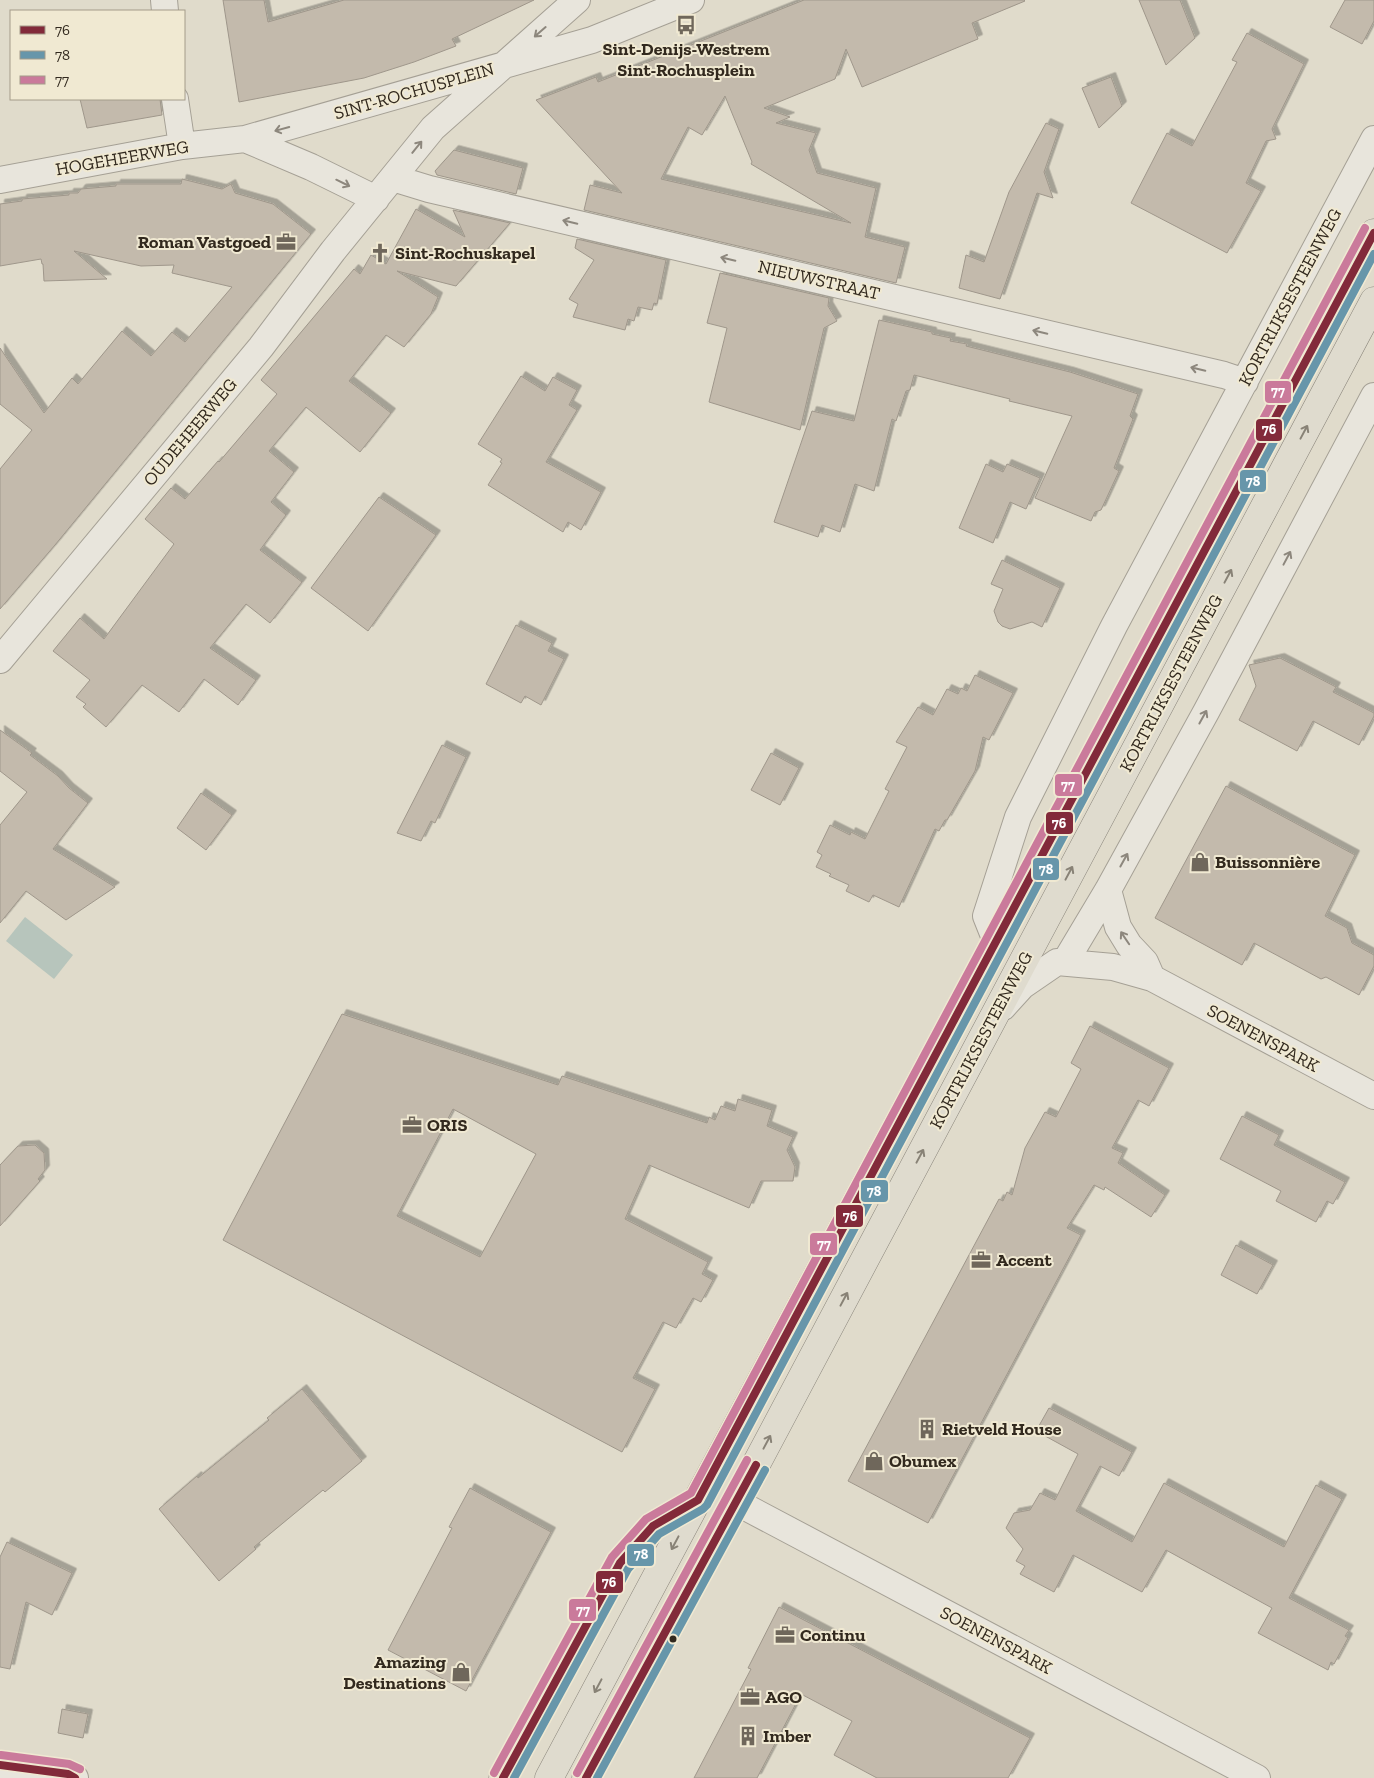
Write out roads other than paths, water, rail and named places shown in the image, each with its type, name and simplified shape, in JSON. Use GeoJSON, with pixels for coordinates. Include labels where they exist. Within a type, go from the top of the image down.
{"type":"FeatureCollection","features":[{"type":"Feature","properties":{"kind":"main road","name":"KORTRIJKSESTEENWEG"},"geometry":{"type":"LineString","coordinates":[[549,1778],[1374,233]]}},
{"type":"Feature","properties":{"kind":"main road","name":"KORTRIJKSESTEENWEG"},"geometry":{"type":"LineString","coordinates":[[586,1778],[736,1502],[1374,301]]}},
{"type":"Feature","properties":{"kind":"main road"},"geometry":{"type":"LineString","coordinates":[[503,1778],[620,1563],[653,1526],[698,1500]]}},
{"type":"Feature","properties":{"kind":"street"},"geometry":{"type":"LineString","coordinates":[[502,65],[577,0]]}},
{"type":"Feature","properties":{"kind":"street"},"geometry":{"type":"LineString","coordinates":[[502,65],[592,40],[691,0]]}},
{"type":"Feature","properties":{"kind":"street","name":"SINT-ROCHUSPLEIN"},"geometry":{"type":"LineString","coordinates":[[244,139],[338,114],[502,65]]}},
{"type":"Feature","properties":{"kind":"street","name":"SINT-ROCHUSPLEIN"},"geometry":{"type":"LineString","coordinates":[[376,199],[433,128],[502,65]]}},
{"type":"Feature","properties":{"kind":"street"},"geometry":{"type":"LineString","coordinates":[[175,100],[182,146]]}},
{"type":"Feature","properties":{"kind":"street"},"geometry":{"type":"LineString","coordinates":[[244,139],[310,167],[376,199]]}},
{"type":"Feature","properties":{"kind":"street","name":"HOGEHEERWEG"},"geometry":{"type":"LineString","coordinates":[[0,180],[182,146],[244,139]]}},
{"type":"Feature","properties":{"kind":"street","name":"KORTRIJKSESTEENWEG"},"geometry":{"type":"LineString","coordinates":[[996,941],[986,916],[1018,817],[1114,626],[1374,139]]}},
{"type":"Feature","properties":{"kind":"street","name":"NIEUWSTRAAT"},"geometry":{"type":"LineString","coordinates":[[393,178],[429,189],[1224,375],[1245,382]]}},
{"type":"Feature","properties":{"kind":"street","name":"OUDEHEERWEG"},"geometry":{"type":"LineString","coordinates":[[0,660],[261,347],[376,199]]}},
{"type":"Feature","properties":{"kind":"street"},"geometry":{"type":"LineString","coordinates":[[1065,962],[1108,890],[1206,712],[1374,396]]}},
{"type":"Feature","properties":{"kind":"street"},"geometry":{"type":"LineString","coordinates":[[1108,890],[1118,927],[1129,945],[1145,962],[1152,978]]}},
{"type":"Feature","properties":{"kind":"street","name":"SOENENSPARK"},"geometry":{"type":"LineString","coordinates":[[993,1018],[1022,986],[1057,962],[1113,967],[1152,978],[1374,1096]]}},
{"type":"Feature","properties":{"kind":"street","name":"SOENENSPARK"},"geometry":{"type":"LineString","coordinates":[[736,1502],[1257,1778]]}},
{"type":"Feature","properties":{"kind":"street"},"geometry":{"type":"LineString","coordinates":[[0,1765],[68,1774],[75,1778]]}},
{"type":"Feature","properties":{"kind":"place","name":"Sint-Denijs-Westrem Sint-Rochusplein"},"geometry":{"type":"Point","coordinates":[686,25]}},
{"type":"Feature","properties":{"kind":"place","name":"Roman Vastgoed"},"geometry":{"type":"Point","coordinates":[286,242]}},
{"type":"Feature","properties":{"kind":"place","name":"Sint-Rochuskapel"},"geometry":{"type":"Point","coordinates":[380,253]}},
{"type":"Feature","properties":{"kind":"place","name":"Buissonnière"},"geometry":{"type":"Point","coordinates":[1200,862]}},
{"type":"Feature","properties":{"kind":"place","name":"ORIS"},"geometry":{"type":"Point","coordinates":[412,1125]}},
{"type":"Feature","properties":{"kind":"place","name":"Accent"},"geometry":{"type":"Point","coordinates":[981,1260]}},
{"type":"Feature","properties":{"kind":"place","name":"Rietveld House"},"geometry":{"type":"Point","coordinates":[927,1429]}},
{"type":"Feature","properties":{"kind":"place","name":"Obumex"},"geometry":{"type":"Point","coordinates":[874,1461]}},
{"type":"Feature","properties":{"kind":"place","name":"Continu"},"geometry":{"type":"Point","coordinates":[785,1635]}},
{"type":"Feature","properties":{"kind":"place","name":"Amazing Destinations"},"geometry":{"type":"Point","coordinates":[461,1672]}},
{"type":"Feature","properties":{"kind":"place","name":"AGO"},"geometry":{"type":"Point","coordinates":[750,1697]}},
{"type":"Feature","properties":{"kind":"place","name":"Imber"},"geometry":{"type":"Point","coordinates":[748,1736]}}]}
